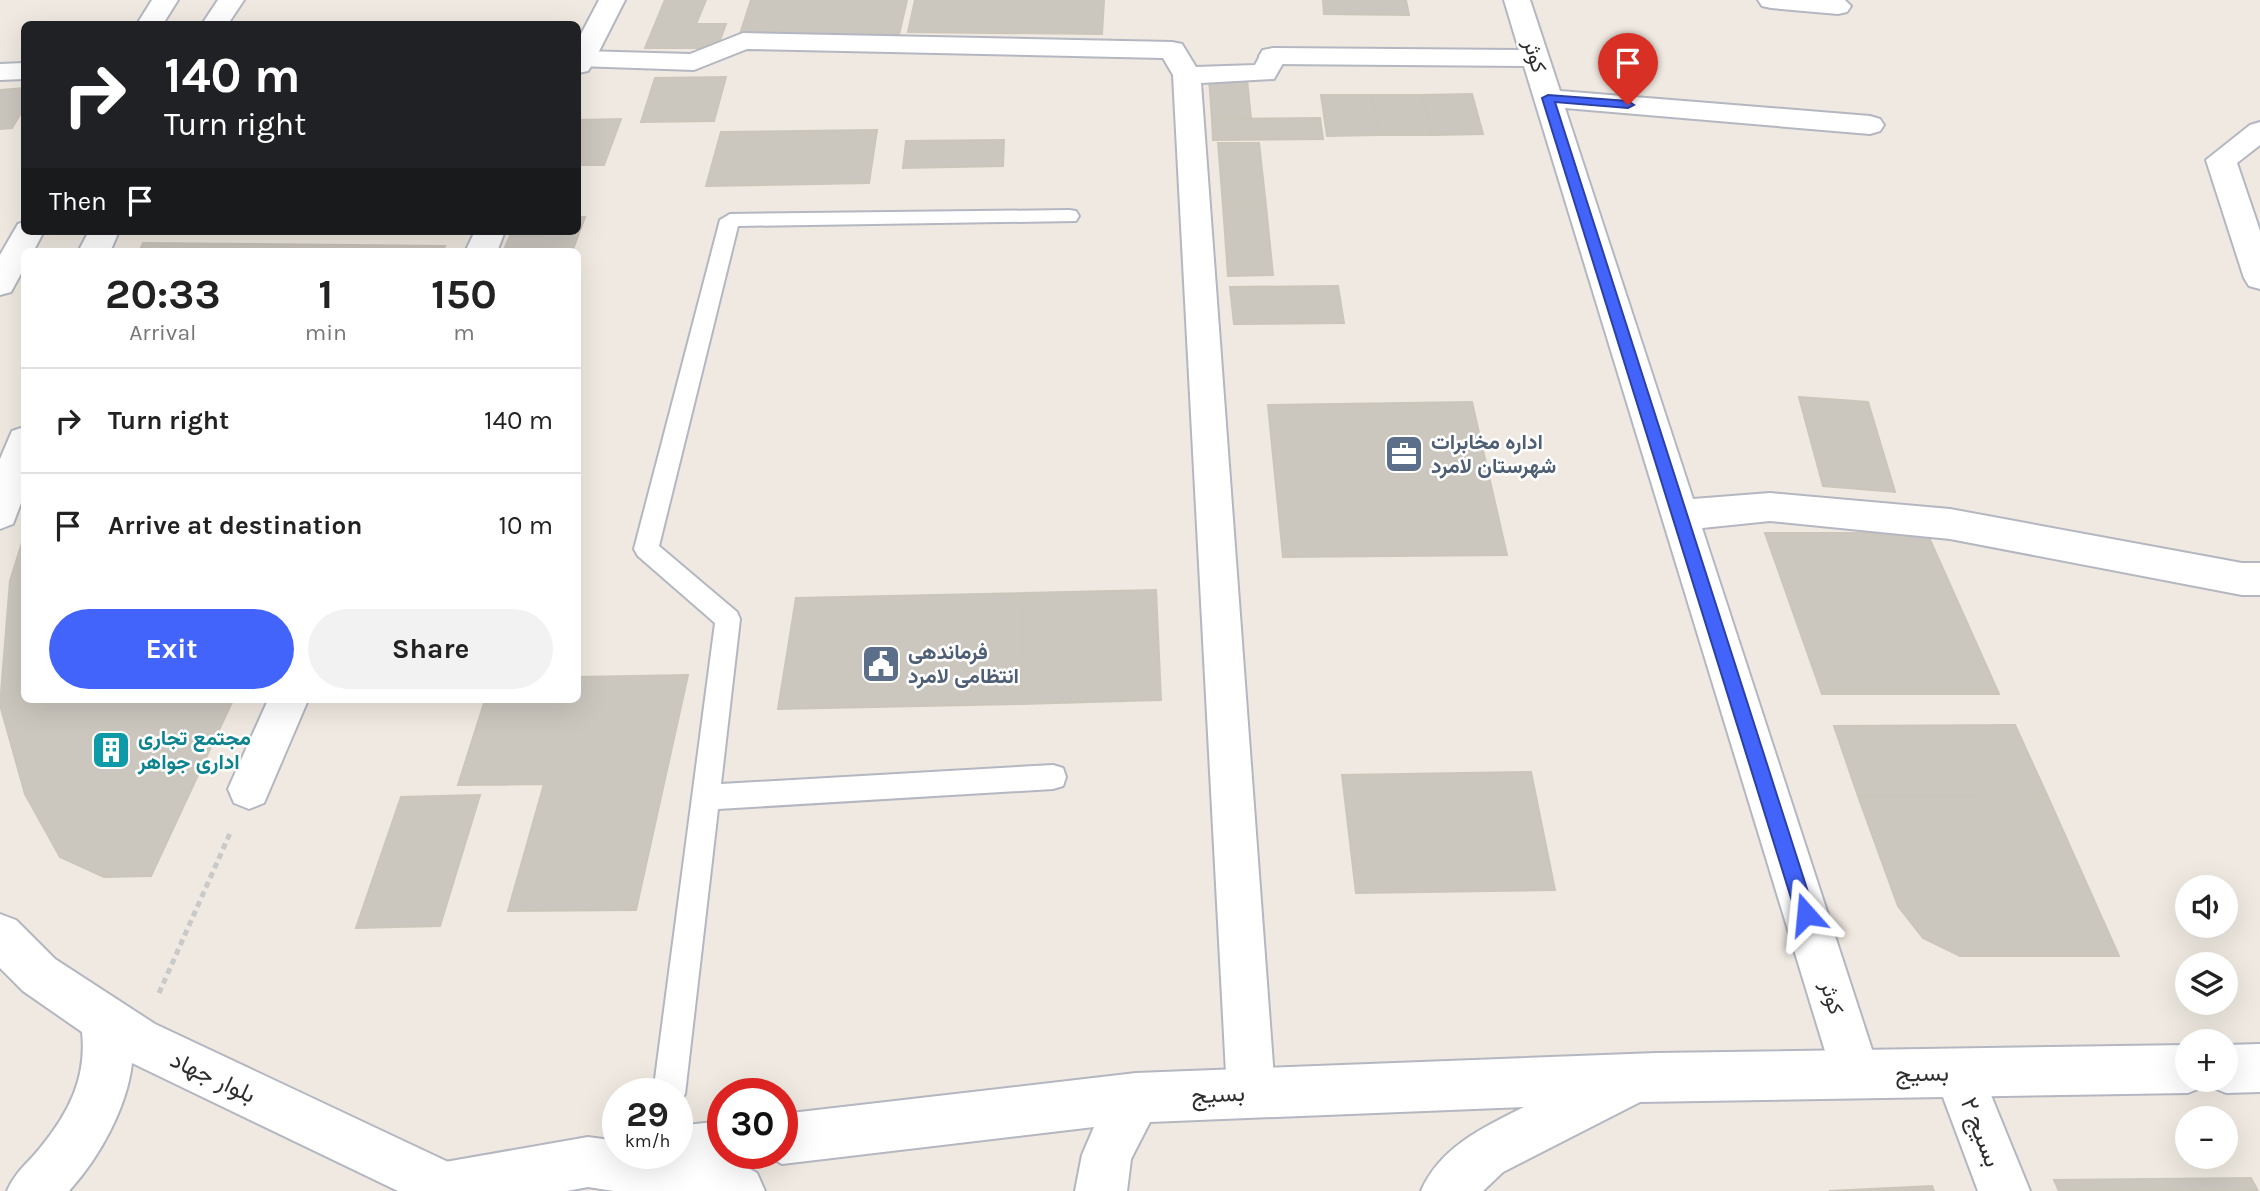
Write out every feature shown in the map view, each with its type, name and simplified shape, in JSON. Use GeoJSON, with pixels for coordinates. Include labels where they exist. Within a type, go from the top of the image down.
{"type":"FeatureCollection","features":[{"type":"Feature","properties":{"kind":"street"},"geometry":{"type":"LineString","coordinates":[[152,21],[165,0]]}},
{"type":"Feature","properties":{"kind":"street"},"geometry":{"type":"LineString","coordinates":[[217,21],[231,0]]}},
{"type":"Feature","properties":{"kind":"street"},"geometry":{"type":"LineString","coordinates":[[581,60],[612,0]]}},
{"type":"Feature","properties":{"kind":"street","name":"کوثر"},"geometry":{"type":"LineString","coordinates":[[1517,0],[1856,1074]]}},
{"type":"Feature","properties":{"kind":"street"},"geometry":{"type":"LineString","coordinates":[[1771,0],[1838,6]]}},
{"type":"Feature","properties":{"kind":"street"},"geometry":{"type":"LineString","coordinates":[[581,62],[694,62],[743,41],[1172,50],[1187,75],[1251,1093]]}},
{"type":"Feature","properties":{"kind":"street"},"geometry":{"type":"LineString","coordinates":[[1187,75],[1264,73],[1273,57],[1535,58]]}},
{"type":"Feature","properties":{"kind":"street"},"geometry":{"type":"LineString","coordinates":[[0,72],[21,71]]}},
{"type":"Feature","properties":{"kind":"street"},"geometry":{"type":"LineString","coordinates":[[1548,98],[1870,125]]}},
{"type":"Feature","properties":{"kind":"street"},"geometry":{"type":"LineString","coordinates":[[2260,131],[2221,160],[2260,278]]}},
{"type":"Feature","properties":{"kind":"street"},"geometry":{"type":"LineString","coordinates":[[0,284],[27,235]]}},
{"type":"Feature","properties":{"kind":"street"},"geometry":{"type":"LineString","coordinates":[[0,514],[21,449]]}},
{"type":"Feature","properties":{"kind":"street"},"geometry":{"type":"LineString","coordinates":[[1680,515],[1770,507],[1950,524],[2242,579],[2260,579]]}},
{"type":"Feature","properties":{"kind":"street"},"geometry":{"type":"LineString","coordinates":[[249,789],[287,703]]}},
{"type":"Feature","properties":{"kind":"street","name":"بلوار جهاد"},"geometry":{"type":"LineString","coordinates":[[0,936],[40,975],[121,1031],[440,1189]]}},
{"type":"Feature","properties":{"kind":"street"},"geometry":{"type":"LineString","coordinates":[[33,1191],[42,1184],[85,1127],[121,1031]]}},
{"type":"Feature","properties":{"kind":"street"},"geometry":{"type":"LineString","coordinates":[[2238,1069],[2260,1068]]}},
{"type":"Feature","properties":{"kind":"street","name":"بسیج"},"geometry":{"type":"LineString","coordinates":[[798,1137],[1136,1098],[1656,1077],[2175,1069]]}},
{"type":"Feature","properties":{"kind":"street","name":"بسیج ۲"},"geometry":{"type":"LineString","coordinates":[[1958,1073],[2004,1191]]}},
{"type":"Feature","properties":{"kind":"street","name":"بسیج"},"geometry":{"type":"LineString","coordinates":[[1447,1191],[1485,1154],[1594,1097],[1656,1077]]}},
{"type":"Feature","properties":{"kind":"street"},"geometry":{"type":"LineString","coordinates":[[1101,1191],[1107,1154],[1136,1098]]}},
{"type":"Feature","properties":{"kind":"street"},"geometry":{"type":"LineString","coordinates":[[440,1189],[602,1160]]}},
{"type":"Feature","properties":{"kind":"street"},"geometry":{"type":"LineString","coordinates":[[588,1162],[722,1181],[739,1191]]}},
{"type":"Feature","properties":{"kind":"lane"},"geometry":{"type":"LineString","coordinates":[[671,1078],[728,619],[646,549],[730,220],[1069,216]]}},
{"type":"Feature","properties":{"kind":"lane"},"geometry":{"type":"LineString","coordinates":[[705,797],[1053,777]]}},
{"type":"Feature","properties":{"kind":"path"},"geometry":{"type":"LineString","coordinates":[[121,1031],[249,789]]}},
{"type":"Feature","properties":{"kind":"building"},"geometry":{"type":"Polygon","coordinates":[[[665,0],[706,0],[696,24],[726,24],[717,48],[645,48],[665,0]]]}},
{"type":"Feature","properties":{"kind":"building"},"geometry":{"type":"Polygon","coordinates":[[[751,0],[907,0],[899,35],[740,34],[751,0]]]}},
{"type":"Feature","properties":{"kind":"building"},"geometry":{"type":"Polygon","coordinates":[[[915,0],[1104,0],[1102,34],[908,32],[915,0]]]}},
{"type":"Feature","properties":{"kind":"building"},"geometry":{"type":"Polygon","coordinates":[[[1323,0],[1406,0],[1409,15],[1324,14],[1323,0]]]}},
{"type":"Feature","properties":{"kind":"building"},"geometry":{"type":"Polygon","coordinates":[[[726,77],[714,121],[641,122],[655,78],[726,77]]]}},
{"type":"Feature","properties":{"kind":"building"},"geometry":{"type":"Polygon","coordinates":[[[1209,79],[1247,79],[1251,119],[1212,119],[1209,79]]]}},
{"type":"Feature","properties":{"kind":"building"},"geometry":{"type":"Polygon","coordinates":[[[21,88],[21,113],[12,128],[0,129],[0,90],[21,88]]]}},
{"type":"Feature","properties":{"kind":"building"},"geometry":{"type":"Polygon","coordinates":[[[1472,94],[1483,134],[1432,135],[1422,95],[1472,94]]]}},
{"type":"Feature","properties":{"kind":"building"},"geometry":{"type":"Polygon","coordinates":[[[1321,95],[1372,95],[1379,135],[1327,136],[1321,95]]]}},
{"type":"Feature","properties":{"kind":"building"},"geometry":{"type":"Polygon","coordinates":[[[1372,95],[1422,95],[1432,135],[1379,135],[1372,95]]]}},
{"type":"Feature","properties":{"kind":"building"},"geometry":{"type":"Polygon","coordinates":[[[1320,118],[1323,139],[1213,140],[1212,119],[1320,118]]]}},
{"type":"Feature","properties":{"kind":"building"},"geometry":{"type":"Polygon","coordinates":[[[621,119],[604,165],[581,165],[581,120],[621,119]]]}},
{"type":"Feature","properties":{"kind":"building"},"geometry":{"type":"Polygon","coordinates":[[[877,130],[869,183],[706,186],[721,132],[877,130]]]}},
{"type":"Feature","properties":{"kind":"building"},"geometry":{"type":"Polygon","coordinates":[[[1004,140],[1003,166],[903,168],[906,141],[1004,140]]]}},
{"type":"Feature","properties":{"kind":"building"},"geometry":{"type":"Polygon","coordinates":[[[1218,143],[1259,143],[1266,206],[1223,206],[1218,143]]]}},
{"type":"Feature","properties":{"kind":"building"},"geometry":{"type":"Polygon","coordinates":[[[1223,206],[1266,206],[1273,275],[1228,276],[1223,206]]]}},
{"type":"Feature","properties":{"kind":"building"},"geometry":{"type":"Polygon","coordinates":[[[510,235],[578,235],[573,248],[505,248],[510,235]]]}},
{"type":"Feature","properties":{"kind":"building"},"geometry":{"type":"Polygon","coordinates":[[[143,243],[445,246],[444,248],[141,248],[143,243]]]}},
{"type":"Feature","properties":{"kind":"building"},"geometry":{"type":"Polygon","coordinates":[[[1338,286],[1344,323],[1234,324],[1230,287],[1338,286]]]}},
{"type":"Feature","properties":{"kind":"building"},"geometry":{"type":"Polygon","coordinates":[[[1799,397],[1868,402],[1895,492],[1823,486],[1799,397]]]}},
{"type":"Feature","properties":{"kind":"building"},"geometry":{"type":"Polygon","coordinates":[[[1472,402],[1507,555],[1283,557],[1268,405],[1472,402]]]}},
{"type":"Feature","properties":{"kind":"building"},"geometry":{"type":"Polygon","coordinates":[[[1765,533],[1927,533],[1999,694],[1822,694],[1765,533]]]}},
{"type":"Feature","properties":{"kind":"building","name":"مجتمع تجاری اداری جواهر"},"geometry":{"type":"Polygon","coordinates":[[[21,546],[21,703],[232,703],[151,876],[104,877],[60,857],[25,794],[0,705],[10,581],[21,546]]]}},
{"type":"Feature","properties":{"kind":"building"},"geometry":{"type":"Polygon","coordinates":[[[1156,590],[1161,700],[1021,704],[1024,593],[1156,590]]]}},
{"type":"Feature","properties":{"kind":"building"},"geometry":{"type":"Polygon","coordinates":[[[1024,593],[1021,704],[778,709],[796,598],[1024,593]]]}},
{"type":"Feature","properties":{"kind":"building"},"geometry":{"type":"Polygon","coordinates":[[[688,675],[636,910],[508,911],[544,784],[458,785],[484,703],[581,703],[581,677],[688,675]]]}},
{"type":"Feature","properties":{"kind":"building"},"geometry":{"type":"Polygon","coordinates":[[[2015,725],[2047,795],[1858,796],[1834,726],[2015,725]]]}},
{"type":"Feature","properties":{"kind":"building"},"geometry":{"type":"Polygon","coordinates":[[[1531,772],[1555,890],[1356,893],[1342,775],[1531,772]]]}},
{"type":"Feature","properties":{"kind":"building"},"geometry":{"type":"Polygon","coordinates":[[[480,795],[440,926],[356,928],[401,797],[480,795]]]}},
{"type":"Feature","properties":{"kind":"building"},"geometry":{"type":"Polygon","coordinates":[[[2047,795],[2119,956],[1960,956],[1923,938],[1898,906],[1858,796],[2047,795]]]}},
{"type":"Feature","properties":{"kind":"building"},"geometry":{"type":"Polygon","coordinates":[[[2251,1178],[2258,1191],[2059,1191],[2054,1180],[2251,1178]]]}},
{"type":"Feature","properties":{"kind":"building"},"geometry":{"type":"Polygon","coordinates":[[[1932,1186],[1934,1191],[1829,1191],[1932,1186]]]}},
{"type":"Feature","properties":{"kind":"place","name":"اداره مخابرات شهرستان لامرد"},"geometry":{"type":"Point","coordinates":[1404,454]}},
{"type":"Feature","properties":{"kind":"place","name":"فرماندهی انتظامی لامرد"},"geometry":{"type":"Point","coordinates":[881,664]}},
{"type":"Feature","properties":{"kind":"place","name":"مجتمع تجاری اداری جواهر"},"geometry":{"type":"Point","coordinates":[111,750]}},
{"type":"Feature","properties":{"kind":"route"},"geometry":{"type":"LineString","coordinates":[[1628,105],[1548,98],[1806,914]]}}]}
